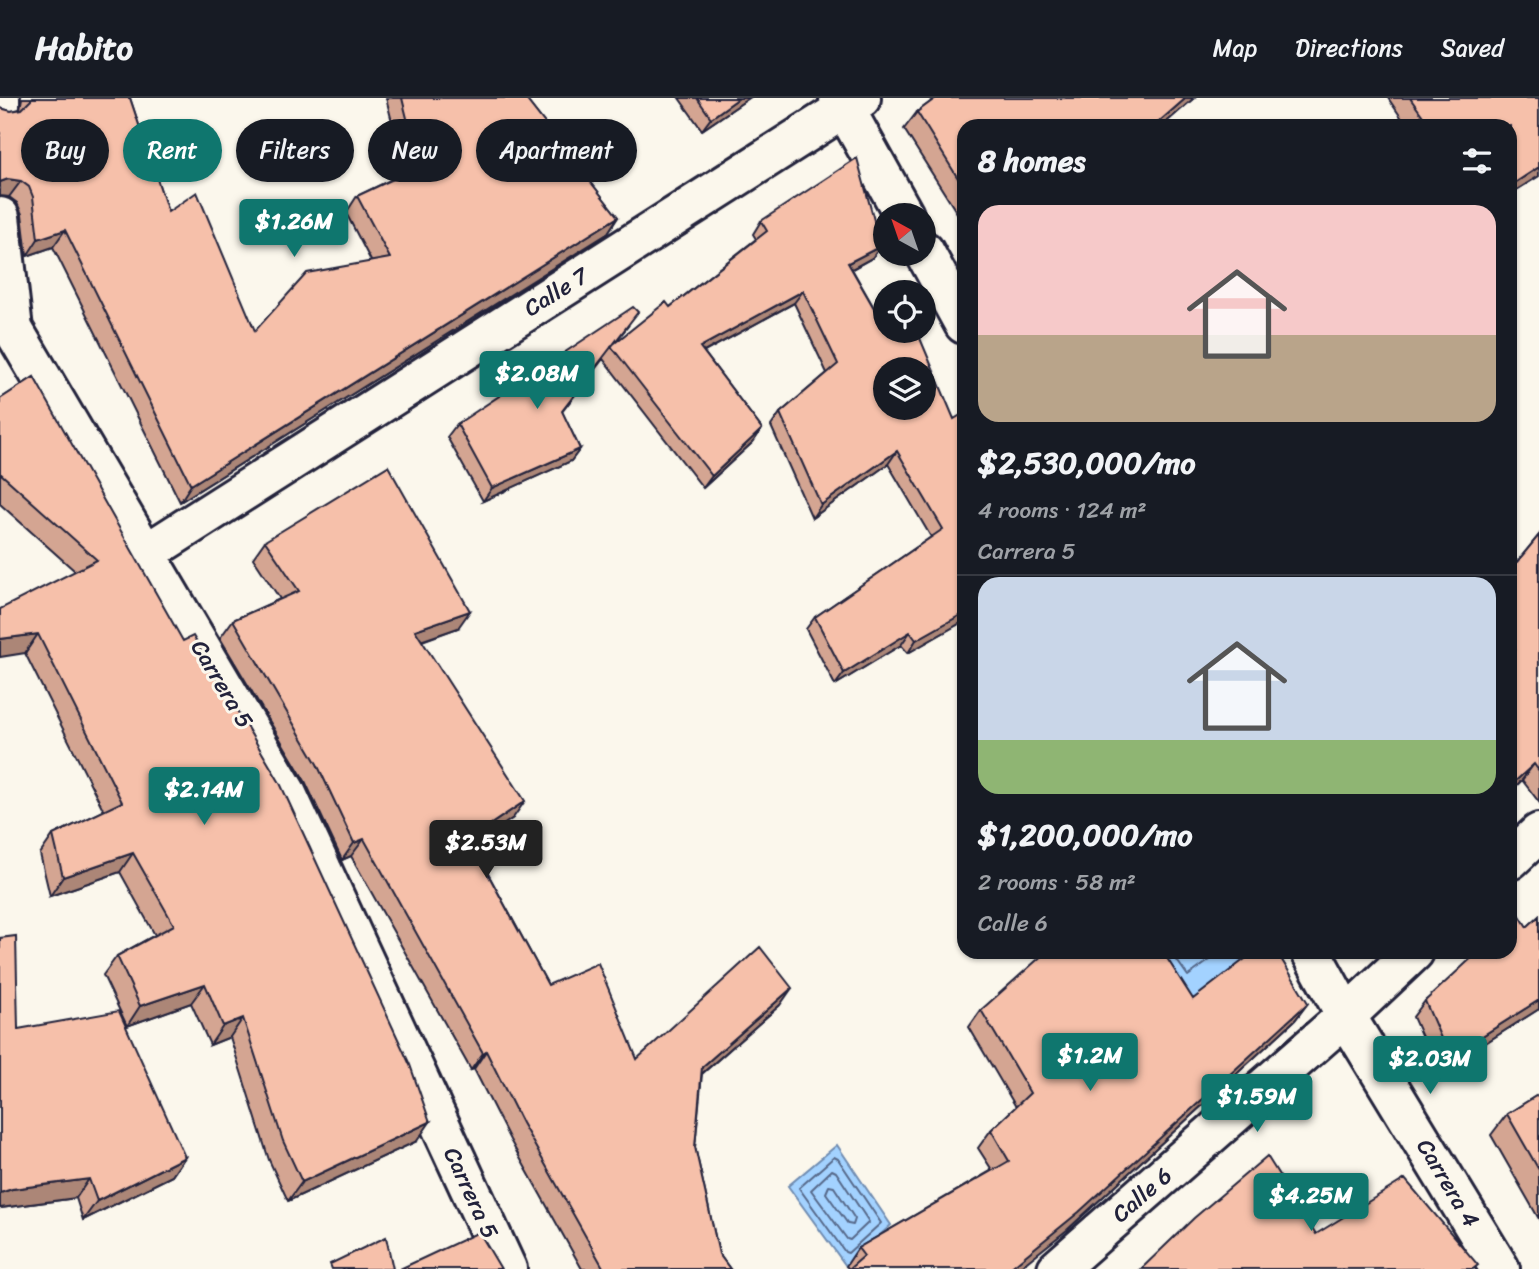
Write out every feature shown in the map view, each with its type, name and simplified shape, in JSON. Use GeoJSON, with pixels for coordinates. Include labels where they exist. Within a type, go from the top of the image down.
{"type":"FeatureCollection","features":[{"type":"Feature","properties":{"kind":"street"},"geometry":{"type":"LineString","coordinates":[[0,106],[1,98]]}},
{"type":"Feature","properties":{"kind":"street"},"geometry":{"type":"LineString","coordinates":[[849,102],[898,203]]}},
{"type":"Feature","properties":{"kind":"street","name":"Calle 7"},"geometry":{"type":"LineString","coordinates":[[145,554],[849,102]]}},
{"type":"Feature","properties":{"kind":"street","name":"Carrera 5"},"geometry":{"type":"LineString","coordinates":[[0,217],[6,330],[145,554],[286,792],[507,1269]]}},
{"type":"Feature","properties":{"kind":"street"},"geometry":{"type":"LineString","coordinates":[[932,266],[957,311]]}},
{"type":"Feature","properties":{"kind":"street"},"geometry":{"type":"LineString","coordinates":[[1517,853],[1539,833]]}},
{"type":"Feature","properties":{"kind":"street","name":"Carrera 4"},"geometry":{"type":"LineString","coordinates":[[1315,959],[1346,1016],[1500,1269]]}},
{"type":"Feature","properties":{"kind":"street","name":"Calle 6"},"geometry":{"type":"LineString","coordinates":[[1057,1269],[1346,1016],[1407,959]]}},
{"type":"Feature","properties":{"kind":"water"},"geometry":{"type":"Polygon","coordinates":[[[1144,959],[1246,959],[1180,1016],[1144,959]]]}},
{"type":"Feature","properties":{"kind":"water"},"geometry":{"type":"Polygon","coordinates":[[[837,1145],[891,1225],[846,1266],[788,1186],[837,1145]]]}},
{"type":"Feature","properties":{"kind":"building"},"geometry":{"type":"Polygon","coordinates":[[[130,98],[137,119],[123,119],[123,182],[158,182],[168,212],[197,192],[255,331],[307,273],[390,258],[357,196],[387,182],[462,182],[462,119],[407,119],[402,98],[525,98],[541,119],[476,119],[476,182],[591,182],[618,217],[191,485],[65,230],[38,239],[33,197],[29,187],[22,182],[109,182],[109,119],[21,119],[21,181],[8,179],[0,182],[0,108],[11,111],[22,109],[31,100],[130,98]]]}},
{"type":"Feature","properties":{"kind":"building"},"geometry":{"type":"Polygon","coordinates":[[[697,98],[739,98],[711,118],[697,98]]]}},
{"type":"Feature","properties":{"kind":"building"},"geometry":{"type":"Polygon","coordinates":[[[936,98],[1186,98],[1162,119],[957,119],[957,177],[917,112],[936,98]]]}},
{"type":"Feature","properties":{"kind":"building"},"geometry":{"type":"Polygon","coordinates":[[[1410,98],[1539,98],[1539,167],[1517,181],[1517,119],[1425,119],[1410,98]]]}},
{"type":"Feature","properties":{"kind":"building"},"geometry":{"type":"Polygon","coordinates":[[[857,158],[873,217],[873,250],[848,263],[873,306],[873,343],[922,343],[928,357],[873,357],[873,420],[936,420],[936,376],[954,419],[957,417],[957,617],[916,640],[910,632],[844,673],[815,617],[943,529],[897,451],[821,505],[780,413],[838,364],[803,291],[700,347],[762,429],[712,476],[611,346],[666,302],[670,307],[767,231],[761,221],[857,158]]]}},
{"type":"Feature","properties":{"kind":"building"},"geometry":{"type":"Polygon","coordinates":[[[633,307],[638,312],[562,411],[580,449],[492,488],[457,424],[633,307]]]}},
{"type":"Feature","properties":{"kind":"building"},"geometry":{"type":"Polygon","coordinates":[[[34,377],[183,641],[193,636],[280,783],[410,1065],[430,1122],[302,1182],[283,1141],[243,1018],[223,1026],[205,984],[140,1006],[117,956],[174,925],[133,853],[63,877],[53,835],[122,802],[38,634],[0,639],[0,609],[97,560],[0,473],[0,399],[34,377]]]}},
{"type":"Feature","properties":{"kind":"building"},"geometry":{"type":"Polygon","coordinates":[[[388,466],[470,611],[415,630],[525,801],[469,839],[548,985],[598,963],[637,1059],[760,947],[792,988],[702,1067],[695,1147],[719,1254],[730,1269],[604,1269],[522,1123],[486,1051],[483,1053],[364,839],[354,843],[317,764],[233,620],[299,591],[265,541],[388,466]]]}},
{"type":"Feature","properties":{"kind":"building"},"geometry":{"type":"Polygon","coordinates":[[[1539,535],[1539,771],[1534,764],[1517,780],[1517,562],[1539,535]]]}},
{"type":"Feature","properties":{"kind":"building"},"geometry":{"type":"Polygon","coordinates":[[[1519,914],[1527,927],[1539,916],[1539,1000],[1449,1057],[1425,1001],[1470,959],[1517,959],[1519,914]]]}},
{"type":"Feature","properties":{"kind":"building"},"geometry":{"type":"Polygon","coordinates":[[[16,936],[18,1029],[119,1011],[185,1157],[97,1201],[89,1179],[0,1193],[0,938],[16,936]]]}},
{"type":"Feature","properties":{"kind":"building"},"geometry":{"type":"Polygon","coordinates":[[[1038,959],[1167,959],[1193,999],[1245,959],[1281,959],[1308,1003],[1079,1212],[1009,1269],[849,1269],[864,1256],[858,1248],[1009,1161],[991,1130],[1030,1093],[981,1010],[1038,959]]]}},
{"type":"Feature","properties":{"kind":"building"},"geometry":{"type":"Polygon","coordinates":[[[1539,1094],[1539,1170],[1507,1114],[1539,1094]]]}},
{"type":"Feature","properties":{"kind":"building"},"geometry":{"type":"Polygon","coordinates":[[[1267,1156],[1316,1234],[1405,1179],[1478,1265],[1473,1269],[1141,1269],[1194,1218],[1267,1156]]]}},
{"type":"Feature","properties":{"kind":"building"},"geometry":{"type":"Polygon","coordinates":[[[479,1232],[501,1269],[400,1269],[479,1232]]]}},
{"type":"Feature","properties":{"kind":"building"},"geometry":{"type":"Polygon","coordinates":[[[386,1237],[393,1269],[332,1269],[330,1264],[386,1237]]]}}]}
